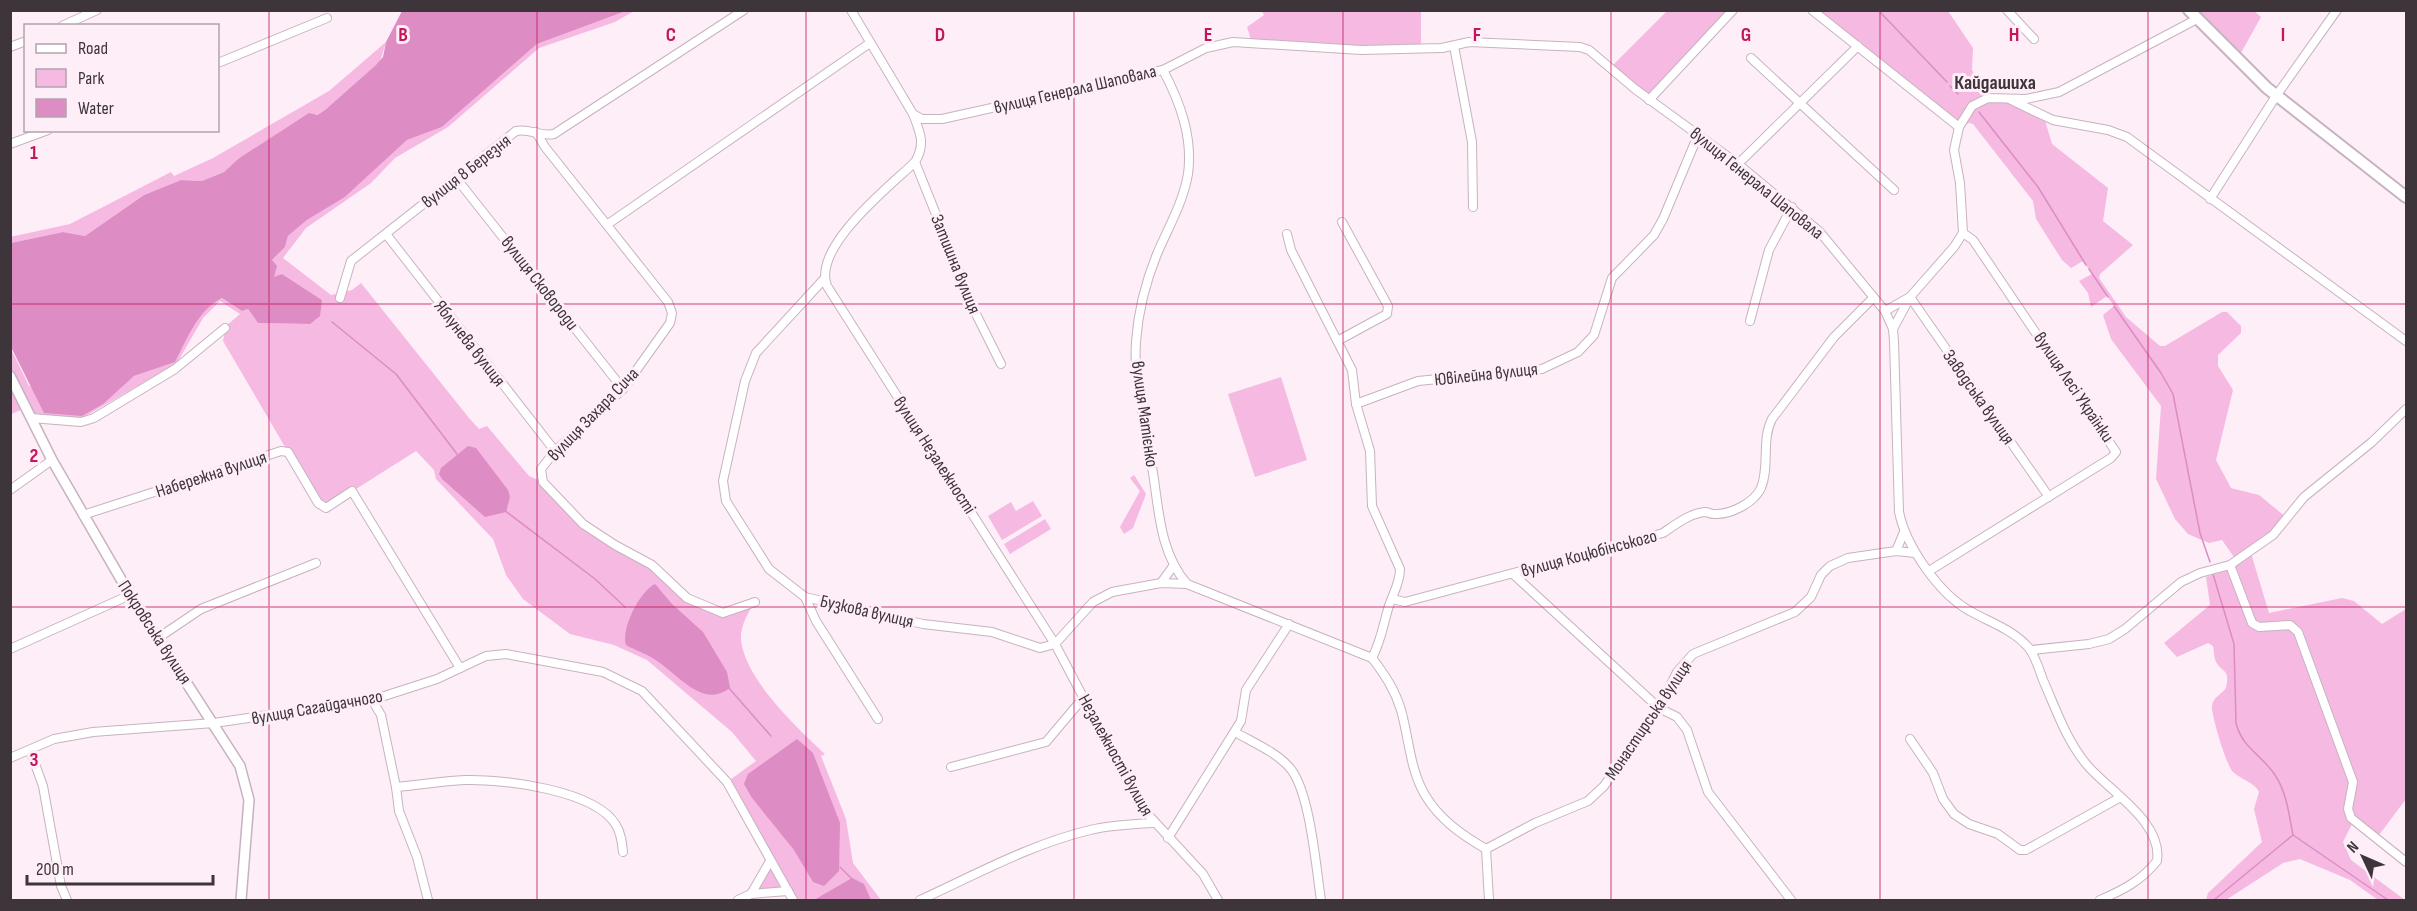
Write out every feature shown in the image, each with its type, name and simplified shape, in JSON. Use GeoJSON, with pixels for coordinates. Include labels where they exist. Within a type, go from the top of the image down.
{"type":"FeatureCollection","features":[{"type":"Feature","properties":{"kind":"main road"},"geometry":{"type":"LineString","coordinates":[[2189,10],[2276,96],[2406,197]]}},
{"type":"Feature","properties":{"kind":"street"},"geometry":{"type":"LineString","coordinates":[[66,24],[97,10]]}},
{"type":"Feature","properties":{"kind":"street","name":"вулиця 8 Березня"},"geometry":{"type":"LineString","coordinates":[[340,298],[351,261],[516,131],[525,129],[546,135],[554,134],[744,10]]}},
{"type":"Feature","properties":{"kind":"street"},"geometry":{"type":"LineString","coordinates":[[825,278],[829,258],[846,230],[915,162],[922,141],[912,114],[851,10]]}},
{"type":"Feature","properties":{"kind":"street"},"geometry":{"type":"LineString","coordinates":[[1649,99],[1733,10]]}},
{"type":"Feature","properties":{"kind":"street"},"geometry":{"type":"LineString","coordinates":[[1812,10],[1959,127]]}},
{"type":"Feature","properties":{"kind":"street"},"geometry":{"type":"LineString","coordinates":[[2007,10],[2034,39]]}},
{"type":"Feature","properties":{"kind":"street"},"geometry":{"type":"LineString","coordinates":[[2210,199],[2276,96],[2337,10]]}},
{"type":"Feature","properties":{"kind":"street"},"geometry":{"type":"LineString","coordinates":[[219,63],[327,18]]}},
{"type":"Feature","properties":{"kind":"street"},"geometry":{"type":"LineString","coordinates":[[2010,99],[2036,98],[2065,89],[2197,19]]}},
{"type":"Feature","properties":{"kind":"street","name":"вулиця Генерала Шаповала"},"geometry":{"type":"LineString","coordinates":[[912,114],[922,119],[942,119],[1163,70],[1206,48],[1233,42],[1361,50],[1454,46],[1469,42],[1585,48],[1792,207],[1831,243],[1885,311],[1893,329],[1898,493],[1904,532],[1915,553],[1956,602],[2012,633],[2031,650],[2072,743],[2086,764],[2149,826],[2156,842],[2157,861],[2139,881],[2100,900]]}},
{"type":"Feature","properties":{"kind":"street"},"geometry":{"type":"LineString","coordinates":[[608,224],[870,43]]}},
{"type":"Feature","properties":{"kind":"street"},"geometry":{"type":"LineString","coordinates":[[1454,46],[1472,142],[1473,207]]}},
{"type":"Feature","properties":{"kind":"street"},"geometry":{"type":"LineString","coordinates":[[1738,164],[1801,105],[1858,46]]}},
{"type":"Feature","properties":{"kind":"street"},"geometry":{"type":"LineString","coordinates":[[1751,58],[1894,190]]}},
{"type":"Feature","properties":{"kind":"street","name":"вулиця Матієнко"},"geometry":{"type":"LineString","coordinates":[[1163,70],[1178,99],[1184,120],[1188,173],[1180,203],[1156,256],[1141,305],[1136,343],[1137,377],[1159,525],[1174,565],[1187,584]]}},
{"type":"Feature","properties":{"kind":"street"},"geometry":{"type":"LineString","coordinates":[[1893,329],[1910,297],[1954,247],[1963,232],[1960,183],[1954,150],[1959,127],[1972,106],[1980,101],[2000,97],[2010,99],[2062,123],[2120,134],[2406,341]]}},
{"type":"Feature","properties":{"kind":"street"},"geometry":{"type":"LineString","coordinates":[[10,144],[43,132]]}},
{"type":"Feature","properties":{"kind":"street","name":"вулиця Захара Сича"},"geometry":{"type":"LineString","coordinates":[[536,132],[545,147],[668,302],[672,313],[670,323],[623,389],[555,451],[541,469],[543,482],[568,511],[593,532],[652,565],[694,602],[723,613],[755,602]]}},
{"type":"Feature","properties":{"kind":"street","name":"Ювілейна вулиця"},"geometry":{"type":"LineString","coordinates":[[1356,404],[1418,381],[1542,369],[1578,352],[1594,335],[1612,278],[1654,235],[1663,219],[1698,135]]}},
{"type":"Feature","properties":{"kind":"street","name":"Затишна вулиця"},"geometry":{"type":"LineString","coordinates":[[915,162],[976,314],[1001,364]]}},
{"type":"Feature","properties":{"kind":"street","name":"вулиця Сковороди"},"geometry":{"type":"LineString","coordinates":[[456,178],[623,389]]}},
{"type":"Feature","properties":{"kind":"street"},"geometry":{"type":"LineString","coordinates":[[1750,321],[1769,250],[1792,207]]}},
{"type":"Feature","properties":{"kind":"street"},"geometry":{"type":"LineString","coordinates":[[1339,340],[1388,314],[1388,306],[1342,222]]}},
{"type":"Feature","properties":{"kind":"street","name":"вулиця Лесі Українки"},"geometry":{"type":"LineString","coordinates":[[1929,571],[2111,458],[2116,452],[1973,240],[1963,232]]}},
{"type":"Feature","properties":{"kind":"street","name":"Яблунева вулиця"},"geometry":{"type":"LineString","coordinates":[[386,234],[555,451]]}},
{"type":"Feature","properties":{"kind":"street"},"geometry":{"type":"LineString","coordinates":[[1287,234],[1291,250],[1339,340],[1352,370],[1357,391],[1356,404],[1370,451],[1372,506],[1400,569],[1400,579],[1392,599],[1382,640],[1372,658]]}},
{"type":"Feature","properties":{"kind":"street","name":"Бузкова вулиця"},"geometry":{"type":"LineString","coordinates":[[825,278],[756,353],[745,381],[723,481],[726,501],[769,569],[805,597],[923,624],[993,633],[1040,648],[1054,644]]}},
{"type":"Feature","properties":{"kind":"street","name":"вулиця Незалежності"},"geometry":{"type":"LineString","coordinates":[[825,278],[827,286],[1054,644]]}},
{"type":"Feature","properties":{"kind":"street"},"geometry":{"type":"LineString","coordinates":[[1885,311],[1910,297]]}},
{"type":"Feature","properties":{"kind":"street","name":"Заводська вулиця"},"geometry":{"type":"LineString","coordinates":[[1910,297],[2049,496]]}},
{"type":"Feature","properties":{"kind":"street","name":"вулиця Коцюбінського"},"geometry":{"type":"LineString","coordinates":[[1392,599],[1405,602],[1513,574],[1663,533],[1685,519],[1706,512],[1714,514],[1732,510],[1750,502],[1760,490],[1765,476],[1768,428],[1772,419],[1834,337],[1873,298]]}},
{"type":"Feature","properties":{"kind":"street"},"geometry":{"type":"LineString","coordinates":[[31,418],[81,422],[94,418],[175,369],[225,328]]}},
{"type":"Feature","properties":{"kind":"street","name":"Покровська вулиця"},"geometry":{"type":"LineString","coordinates":[[10,376],[52,460],[130,595],[240,766],[248,791],[241,900]]}},
{"type":"Feature","properties":{"kind":"street"},"geometry":{"type":"LineString","coordinates":[[2031,650],[2089,644],[2109,639],[2125,629],[2181,582],[2200,573],[2230,565],[2273,535],[2304,497],[2372,442],[2406,409]]}},
{"type":"Feature","properties":{"kind":"street","name":"Набережна вулиця"},"geometry":{"type":"LineString","coordinates":[[83,515],[281,451],[288,452],[318,503],[326,508],[352,491],[460,668]]}},
{"type":"Feature","properties":{"kind":"street"},"geometry":{"type":"LineString","coordinates":[[10,490],[52,460]]}},
{"type":"Feature","properties":{"kind":"street"},"geometry":{"type":"LineString","coordinates":[[1896,551],[1904,532]]}},
{"type":"Feature","properties":{"kind":"street","name":"Монастирська вулиця"},"geometry":{"type":"LineString","coordinates":[[1486,849],[1535,823],[1588,801],[1620,766],[1659,708],[1677,672],[1693,654],[1795,612],[1811,597],[1821,575],[1830,566],[1848,558],[1896,551],[1915,553]]}},
{"type":"Feature","properties":{"kind":"street"},"geometry":{"type":"LineString","coordinates":[[158,638],[201,609],[316,563]]}},
{"type":"Feature","properties":{"kind":"street"},"geometry":{"type":"LineString","coordinates":[[1161,583],[1174,565]]}},
{"type":"Feature","properties":{"kind":"street"},"geometry":{"type":"LineString","coordinates":[[2230,565],[2252,623],[2259,627],[2290,625],[2298,632],[2354,782],[2348,809],[2351,818],[2406,862]]}},
{"type":"Feature","properties":{"kind":"street"},"geometry":{"type":"LineString","coordinates":[[1513,574],[1659,708],[1677,717],[1687,730],[1708,792],[1791,900]]}},
{"type":"Feature","properties":{"kind":"street"},"geometry":{"type":"LineString","coordinates":[[1054,644],[1093,602],[1112,592],[1161,583],[1187,584],[1372,658],[1389,680],[1401,709],[1418,780],[1425,796],[1457,832],[1486,849],[1489,900]]}},
{"type":"Feature","properties":{"kind":"street"},"geometry":{"type":"LineString","coordinates":[[10,649],[130,595]]}},
{"type":"Feature","properties":{"kind":"street"},"geometry":{"type":"LineString","coordinates":[[805,597],[816,621],[878,719]]}},
{"type":"Feature","properties":{"kind":"street"},"geometry":{"type":"LineString","coordinates":[[1168,838],[1242,718],[1246,690],[1289,624]]}},
{"type":"Feature","properties":{"kind":"street","name":"Незалежності вулиця"},"geometry":{"type":"LineString","coordinates":[[1050,628],[1054,644],[1137,800],[1154,823],[1203,874],[1218,900]]}},
{"type":"Feature","properties":{"kind":"street","name":"вулиця Сагайдачного"},"geometry":{"type":"LineString","coordinates":[[10,758],[54,739],[93,732],[214,723],[372,700],[437,679],[486,656],[506,654],[603,672],[629,683],[654,701],[727,782],[794,900]]}},
{"type":"Feature","properties":{"kind":"street"},"geometry":{"type":"LineString","coordinates":[[951,767],[1046,742],[1084,697]]}},
{"type":"Feature","properties":{"kind":"street"},"geometry":{"type":"LineString","coordinates":[[372,700],[381,715],[399,811],[414,848],[428,900]]}},
{"type":"Feature","properties":{"kind":"street"},"geometry":{"type":"LineString","coordinates":[[1234,732],[1284,762],[1296,777],[1304,798],[1322,900]]}},
{"type":"Feature","properties":{"kind":"street"},"geometry":{"type":"LineString","coordinates":[[1910,739],[1933,774],[1943,799],[1954,814],[1969,824],[1998,834],[2020,850],[2026,850],[2119,798]]}},
{"type":"Feature","properties":{"kind":"street"},"geometry":{"type":"LineString","coordinates":[[30,750],[43,786],[61,886],[67,900]]}},
{"type":"Feature","properties":{"kind":"street"},"geometry":{"type":"LineString","coordinates":[[396,787],[476,780],[561,792],[592,804],[609,816],[617,826],[623,852]]}},
{"type":"Feature","properties":{"kind":"street"},"geometry":{"type":"LineString","coordinates":[[920,900],[1074,834],[1113,826],[1154,823]]}},
{"type":"Feature","properties":{"kind":"street"},"geometry":{"type":"LineString","coordinates":[[751,894],[770,861]]}},
{"type":"Feature","properties":{"kind":"street"},"geometry":{"type":"LineString","coordinates":[[738,900],[751,894],[788,891]]}},
{"type":"Feature","properties":{"kind":"green space"},"geometry":{"type":"Polygon","coordinates":[[[626,11],[634,11],[615,22],[539,48],[448,127],[395,158],[371,183],[306,228],[283,258],[331,295],[352,290],[361,283],[469,418],[479,429],[487,426],[529,476],[543,482],[568,511],[652,565],[681,593],[723,613],[755,602],[742,630],[741,640],[745,655],[752,671],[774,702],[825,754],[821,756],[846,819],[853,863],[881,900],[793,900],[788,891],[751,894],[770,861],[727,782],[756,761],[732,732],[647,660],[614,645],[570,634],[523,599],[506,575],[493,539],[436,479],[434,470],[416,451],[326,508],[288,452],[223,341],[226,326],[240,314],[220,301],[203,318],[177,363],[82,418],[31,418],[26,408],[11,414],[10,347],[29,386],[118,389],[134,376],[174,362],[200,317],[222,298],[242,311],[248,309],[258,323],[310,324],[322,300],[282,274],[274,278],[272,260],[285,247],[288,236],[307,220],[345,197],[407,140],[442,127],[537,44],[626,11]]]}},
{"type":"Feature","properties":{"kind":"green space"},"geometry":{"type":"Polygon","coordinates":[[[1262,11],[1421,11],[1421,49],[1252,43],[1247,27],[1264,15],[1262,11]]]}},
{"type":"Feature","properties":{"kind":"green space"},"geometry":{"type":"Polygon","coordinates":[[[1667,11],[1733,11],[1649,100],[1610,68],[1667,11]]]}},
{"type":"Feature","properties":{"kind":"green space"},"geometry":{"type":"Polygon","coordinates":[[[1812,11],[1948,11],[1973,48],[1972,70],[1988,98],[2000,97],[2044,117],[2052,144],[2108,188],[2103,221],[2133,245],[2100,274],[2099,278],[2126,317],[2160,346],[2165,346],[2222,312],[2227,312],[2241,326],[2241,333],[2218,355],[2218,366],[2233,390],[2216,460],[2231,488],[2259,495],[2287,518],[2250,550],[2269,613],[2342,598],[2354,601],[2382,624],[2406,609],[2406,799],[2376,839],[2353,822],[2343,842],[2351,860],[2405,900],[2378,900],[2350,880],[2300,859],[2283,863],[2226,900],[2206,900],[2208,893],[2262,842],[2254,809],[2259,792],[2230,768],[2220,740],[2212,703],[2226,688],[2227,677],[2216,662],[2213,646],[2208,643],[2177,657],[2164,643],[2210,605],[2206,577],[2231,569],[2236,560],[2222,540],[2209,543],[2188,534],[2175,519],[2156,479],[2161,406],[2111,339],[2103,315],[2114,306],[2107,296],[2091,307],[2088,293],[2079,281],[2092,274],[2083,261],[2071,268],[2062,260],[2036,219],[2033,201],[1973,124],[1969,123],[1959,127],[1812,11]]]}},
{"type":"Feature","properties":{"kind":"green space"},"geometry":{"type":"Polygon","coordinates":[[[2189,11],[2254,11],[2261,17],[2237,60],[2189,11]]]}},
{"type":"Feature","properties":{"kind":"green space"},"geometry":{"type":"Polygon","coordinates":[[[386,42],[380,62],[325,110],[238,159],[224,172],[202,181],[181,180],[144,195],[85,236],[63,232],[11,243],[10,237],[70,224],[171,172],[174,176],[213,158],[329,91],[386,42]]]}},
{"type":"Feature","properties":{"kind":"green space"},"geometry":{"type":"Polygon","coordinates":[[[1281,377],[1307,460],[1255,477],[1228,394],[1281,377]]]}},
{"type":"Feature","properties":{"kind":"green space"},"geometry":{"type":"Polygon","coordinates":[[[1134,475],[1146,494],[1133,528],[1124,534],[1120,527],[1140,491],[1130,478],[1134,475]]]}},
{"type":"Feature","properties":{"kind":"green space"},"geometry":{"type":"Polygon","coordinates":[[[1033,501],[1042,516],[1002,540],[988,516],[1011,502],[1016,511],[1033,501]]]}},
{"type":"Feature","properties":{"kind":"green space"},"geometry":{"type":"Polygon","coordinates":[[[1045,519],[1051,529],[1010,554],[1004,544],[1045,519]]]}},
{"type":"Feature","properties":{"kind":"water"},"geometry":{"type":"Polygon","coordinates":[[[402,11],[626,11],[537,44],[442,127],[407,140],[345,197],[307,220],[288,236],[285,247],[272,260],[277,266],[274,277],[282,274],[322,300],[320,316],[310,324],[258,323],[248,309],[242,311],[222,298],[200,317],[175,362],[134,376],[103,404],[82,416],[44,413],[11,347],[11,243],[63,232],[85,236],[144,195],[181,180],[202,181],[224,172],[238,159],[309,113],[317,115],[325,110],[376,65],[383,57],[386,42],[402,11]]]}},
{"type":"Feature","properties":{"kind":"water"},"geometry":{"type":"Polygon","coordinates":[[[468,446],[476,448],[508,490],[510,497],[506,512],[485,517],[439,474],[441,468],[468,446]]]}},
{"type":"Feature","properties":{"kind":"water"},"geometry":{"type":"Polygon","coordinates":[[[655,584],[672,604],[703,632],[727,672],[730,688],[711,695],[702,693],[693,689],[656,660],[626,645],[626,630],[637,603],[655,584]]]}},
{"type":"Feature","properties":{"kind":"water"},"geometry":{"type":"Polygon","coordinates":[[[797,739],[813,753],[840,823],[839,871],[824,886],[813,882],[794,850],[752,798],[744,784],[748,774],[797,739]]]}},
{"type":"Feature","properties":{"kind":"water"},"geometry":{"type":"Polygon","coordinates":[[[852,878],[864,884],[871,900],[814,900],[852,878]]]}},
{"type":"Feature","properties":{"kind":"waterway"},"geometry":{"type":"LineString","coordinates":[[1878,10],[1947,82]]}},
{"type":"Feature","properties":{"kind":"waterway"},"geometry":{"type":"LineString","coordinates":[[1950,86],[1958,94]]}},
{"type":"Feature","properties":{"kind":"waterway"},"geometry":{"type":"LineString","coordinates":[[1979,112],[2038,187],[2086,265]]}},
{"type":"Feature","properties":{"kind":"waterway"},"geometry":{"type":"LineString","coordinates":[[2089,269],[2108,297]]}},
{"type":"Feature","properties":{"kind":"waterway"},"geometry":{"type":"LineString","coordinates":[[2114,306],[2173,394],[2200,533],[2210,562]]}},
{"type":"Feature","properties":{"kind":"waterway"},"geometry":{"type":"LineString","coordinates":[[332,322],[396,374],[457,454]]}},
{"type":"Feature","properties":{"kind":"waterway"},"geometry":{"type":"LineString","coordinates":[[504,510],[595,579],[625,607]]}},
{"type":"Feature","properties":{"kind":"waterway"},"geometry":{"type":"LineString","coordinates":[[2213,574],[2234,644],[2236,723],[2243,739],[2270,768],[2279,782],[2287,804],[2293,835],[2214,900]]}},
{"type":"Feature","properties":{"kind":"waterway"},"geometry":{"type":"LineString","coordinates":[[728,687],[771,736]]}},
{"type":"Feature","properties":{"kind":"waterway"},"geometry":{"type":"LineString","coordinates":[[2293,835],[2388,900]]}},
{"type":"Feature","properties":{"kind":"waterway"},"geometry":{"type":"LineString","coordinates":[[840,867],[852,879]]}},
{"type":"Feature","properties":{"kind":"district","name":"Кайдашиха"},"geometry":{"type":"Point","coordinates":[1995,82]}}]}
